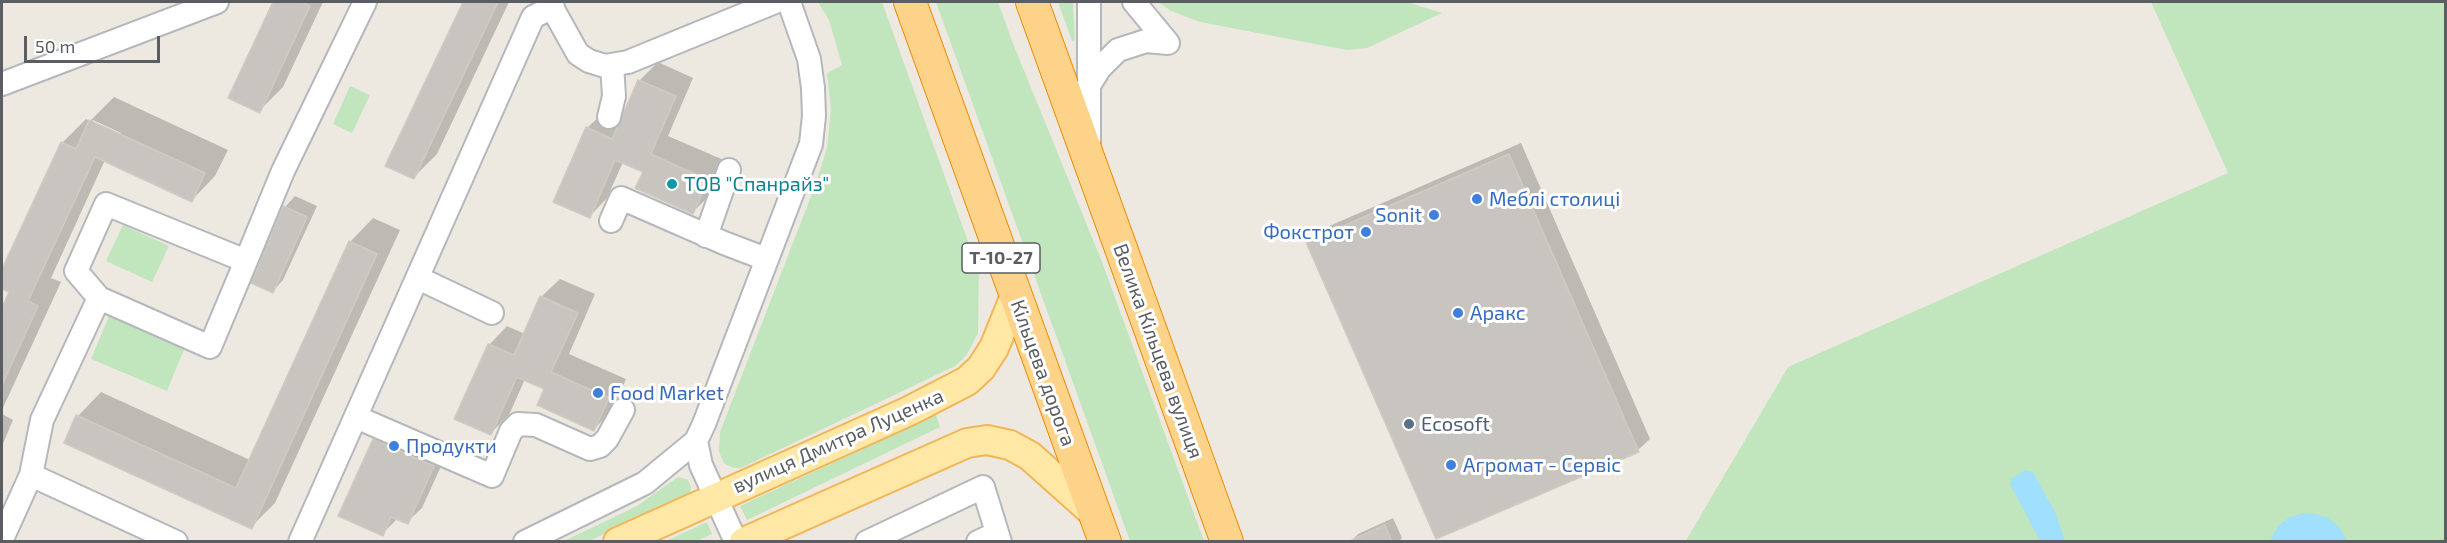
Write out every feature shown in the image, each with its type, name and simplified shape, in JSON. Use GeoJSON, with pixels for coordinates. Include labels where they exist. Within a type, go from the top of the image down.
{"type":"FeatureCollection","features":[{"type":"Feature","properties":{"kind":"highway","name":"Кільцева дорога"},"geometry":{"type":"LineString","coordinates":[[910,2],[1100,528]]}},
{"type":"Feature","properties":{"kind":"highway"},"geometry":{"type":"LineString","coordinates":[[1032,2],[1089,161]]}},
{"type":"Feature","properties":{"kind":"highway","name":"Велика Кільцева вулиця"},"geometry":{"type":"LineString","coordinates":[[1089,161],[1227,542]]}},
{"type":"Feature","properties":{"kind":"main road","name":"вулиця Дмитра Луценка"},"geometry":{"type":"LineString","coordinates":[[618,542],[909,411],[967,381],[981,368],[994,348],[1015,296]]}},
{"type":"Feature","properties":{"kind":"main road"},"geometry":{"type":"LineString","coordinates":[[744,542],[967,443],[987,440],[1010,445],[1030,456],[1100,528]]}},
{"type":"Feature","properties":{"kind":"street"},"geometry":{"type":"LineString","coordinates":[[2,84],[217,2]]}},
{"type":"Feature","properties":{"kind":"street"},"geometry":{"type":"LineString","coordinates":[[246,261],[106,204],[76,271],[99,298],[210,346],[246,261],[290,156],[365,2]]}},
{"type":"Feature","properties":{"kind":"street"},"geometry":{"type":"LineString","coordinates":[[300,542],[533,17],[551,4],[578,54],[605,66],[628,62],[775,2]]}},
{"type":"Feature","properties":{"kind":"street"},"geometry":{"type":"LineString","coordinates":[[525,542],[645,483],[696,441],[803,170],[811,144],[814,116],[808,59],[789,2]]}},
{"type":"Feature","properties":{"kind":"street"},"geometry":{"type":"LineString","coordinates":[[1089,2],[1089,161]]}},
{"type":"Feature","properties":{"kind":"street"},"geometry":{"type":"LineString","coordinates":[[1088,87],[1100,68],[1118,50],[1146,41],[1168,43],[1134,2]]}},
{"type":"Feature","properties":{"kind":"street"},"geometry":{"type":"LineString","coordinates":[[609,117],[614,96],[612,65]]}},
{"type":"Feature","properties":{"kind":"street"},"geometry":{"type":"LineString","coordinates":[[706,236],[729,170]]}},
{"type":"Feature","properties":{"kind":"street"},"geometry":{"type":"LineString","coordinates":[[611,221],[621,198],[706,236],[766,259]]}},
{"type":"Feature","properties":{"kind":"street"},"geometry":{"type":"LineString","coordinates":[[417,278],[492,313]]}},
{"type":"Feature","properties":{"kind":"street"},"geometry":{"type":"LineString","coordinates":[[2,539],[31,475],[42,420],[99,298]]}},
{"type":"Feature","properties":{"kind":"street"},"geometry":{"type":"LineString","coordinates":[[356,417],[492,476],[511,431],[518,424],[536,424],[590,449],[600,446],[607,439],[623,410]]}},
{"type":"Feature","properties":{"kind":"street"},"geometry":{"type":"LineString","coordinates":[[696,441],[701,465],[736,542]]}},
{"type":"Feature","properties":{"kind":"street"},"geometry":{"type":"LineString","coordinates":[[31,475],[176,542]]}},
{"type":"Feature","properties":{"kind":"street"},"geometry":{"type":"LineString","coordinates":[[867,542],[983,487],[992,539]]}},
{"type":"Feature","properties":{"kind":"green space"},"geometry":{"type":"Polygon","coordinates":[[[818,2],[882,2],[979,272],[978,333],[966,356],[955,366],[741,468],[733,468],[724,463],[719,452],[720,432],[816,183],[827,148],[831,110],[827,73],[842,65],[829,20],[818,2]]]}},
{"type":"Feature","properties":{"kind":"green space"},"geometry":{"type":"Polygon","coordinates":[[[936,2],[998,2],[1102,262],[1204,541],[1130,541],[936,2]]]}},
{"type":"Feature","properties":{"kind":"green space"},"geometry":{"type":"Polygon","coordinates":[[[1058,2],[1073,2],[1075,40],[1072,41],[1058,2]]]}},
{"type":"Feature","properties":{"kind":"green space"},"geometry":{"type":"Polygon","coordinates":[[[1158,2],[1407,2],[1442,13],[1367,48],[1347,50],[1200,22],[1171,11],[1158,2]]]}},
{"type":"Feature","properties":{"kind":"green space"},"geometry":{"type":"Polygon","coordinates":[[[2151,2],[2445,2],[2445,541],[1685,542],[1788,367],[2228,173],[2151,2]]]}},
{"type":"Feature","properties":{"kind":"green space"},"geometry":{"type":"Polygon","coordinates":[[[350,86],[370,95],[352,133],[333,124],[350,86]]]}},
{"type":"Feature","properties":{"kind":"green space"},"geometry":{"type":"Polygon","coordinates":[[[123,225],[169,246],[152,282],[106,261],[123,225]]]}},
{"type":"Feature","properties":{"kind":"green space"},"geometry":{"type":"Polygon","coordinates":[[[109,316],[185,347],[167,391],[91,359],[109,316]]]}},
{"type":"Feature","properties":{"kind":"green space"},"geometry":{"type":"Polygon","coordinates":[[[936,415],[940,427],[747,520],[740,506],[936,415]]]}},
{"type":"Feature","properties":{"kind":"green space"},"geometry":{"type":"Polygon","coordinates":[[[678,477],[688,480],[691,487],[690,494],[589,541],[562,542],[637,506],[678,477]]]}},
{"type":"Feature","properties":{"kind":"green space"},"geometry":{"type":"Polygon","coordinates":[[[707,522],[712,534],[697,541],[666,541],[707,522]]]}},
{"type":"Feature","properties":{"kind":"water"},"geometry":{"type":"Polygon","coordinates":[[[2026,470],[2033,472],[2056,514],[2065,541],[2040,541],[2010,484],[2012,478],[2026,470]]]}},
{"type":"Feature","properties":{"kind":"water"},"geometry":{"type":"Polygon","coordinates":[[[2303,513],[2328,518],[2339,527],[2347,541],[2270,541],[2278,526],[2290,517],[2303,513]]]}},
{"type":"Feature","properties":{"kind":"building"},"geometry":{"type":"Polygon","coordinates":[[[273,2],[301,2],[310,6],[260,113],[228,98],[273,2]]]}},
{"type":"Feature","properties":{"kind":"building"},"geometry":{"type":"Polygon","coordinates":[[[463,2],[498,2],[414,179],[385,166],[463,2]]]}},
{"type":"Feature","properties":{"kind":"building"},"geometry":{"type":"Polygon","coordinates":[[[638,80],[676,96],[651,154],[708,180],[693,214],[635,188],[643,172],[615,160],[590,218],[553,202],[586,127],[612,139],[638,80]]]}},
{"type":"Feature","properties":{"kind":"building"},"geometry":{"type":"Polygon","coordinates":[[[89,120],[205,173],[192,202],[95,157],[28,301],[38,306],[2,385],[2,307],[9,292],[2,289],[2,269],[61,142],[76,149],[89,120]]]}},
{"type":"Feature","properties":{"kind":"building","name":"Аракс"},"geometry":{"type":"Polygon","coordinates":[[[1509,154],[1639,452],[1436,539],[1306,242],[1509,154]]]}},
{"type":"Feature","properties":{"kind":"building"},"geometry":{"type":"Polygon","coordinates":[[[283,206],[307,217],[273,293],[251,283],[283,206]]]}},
{"type":"Feature","properties":{"kind":"building"},"geometry":{"type":"Polygon","coordinates":[[[349,241],[377,254],[252,529],[64,443],[76,415],[236,488],[349,241]]]}},
{"type":"Feature","properties":{"kind":"building"},"geometry":{"type":"Polygon","coordinates":[[[540,296],[578,313],[551,372],[609,398],[594,431],[537,405],[544,389],[517,377],[491,435],[454,419],[488,344],[514,355],[540,296]]]}},
{"type":"Feature","properties":{"kind":"building"},"geometry":{"type":"Polygon","coordinates":[[[373,439],[434,466],[408,524],[391,517],[383,536],[338,516],[373,439]]]}},
{"type":"Feature","properties":{"kind":"building"},"geometry":{"type":"Polygon","coordinates":[[[1385,525],[1392,542],[1348,542],[1385,525]]]}},
{"type":"Feature","properties":{"kind":"place","name":"ТОВ \"Спанрайз\""},"geometry":{"type":"Point","coordinates":[672,184]}},
{"type":"Feature","properties":{"kind":"place","name":"Меблі столиці"},"geometry":{"type":"Point","coordinates":[1477,199]}},
{"type":"Feature","properties":{"kind":"place","name":"Sonit"},"geometry":{"type":"Point","coordinates":[1434,215]}},
{"type":"Feature","properties":{"kind":"place","name":"Фокстрот"},"geometry":{"type":"Point","coordinates":[1366,232]}},
{"type":"Feature","properties":{"kind":"place","name":"Аракс"},"geometry":{"type":"Point","coordinates":[1458,313]}},
{"type":"Feature","properties":{"kind":"place","name":"Food Market"},"geometry":{"type":"Point","coordinates":[598,393]}},
{"type":"Feature","properties":{"kind":"place","name":"Ecosoft"},"geometry":{"type":"Point","coordinates":[1409,424]}},
{"type":"Feature","properties":{"kind":"place","name":"Продукти"},"geometry":{"type":"Point","coordinates":[394,446]}},
{"type":"Feature","properties":{"kind":"place","name":"Агромат - Сервіс"},"geometry":{"type":"Point","coordinates":[1451,465]}}]}
